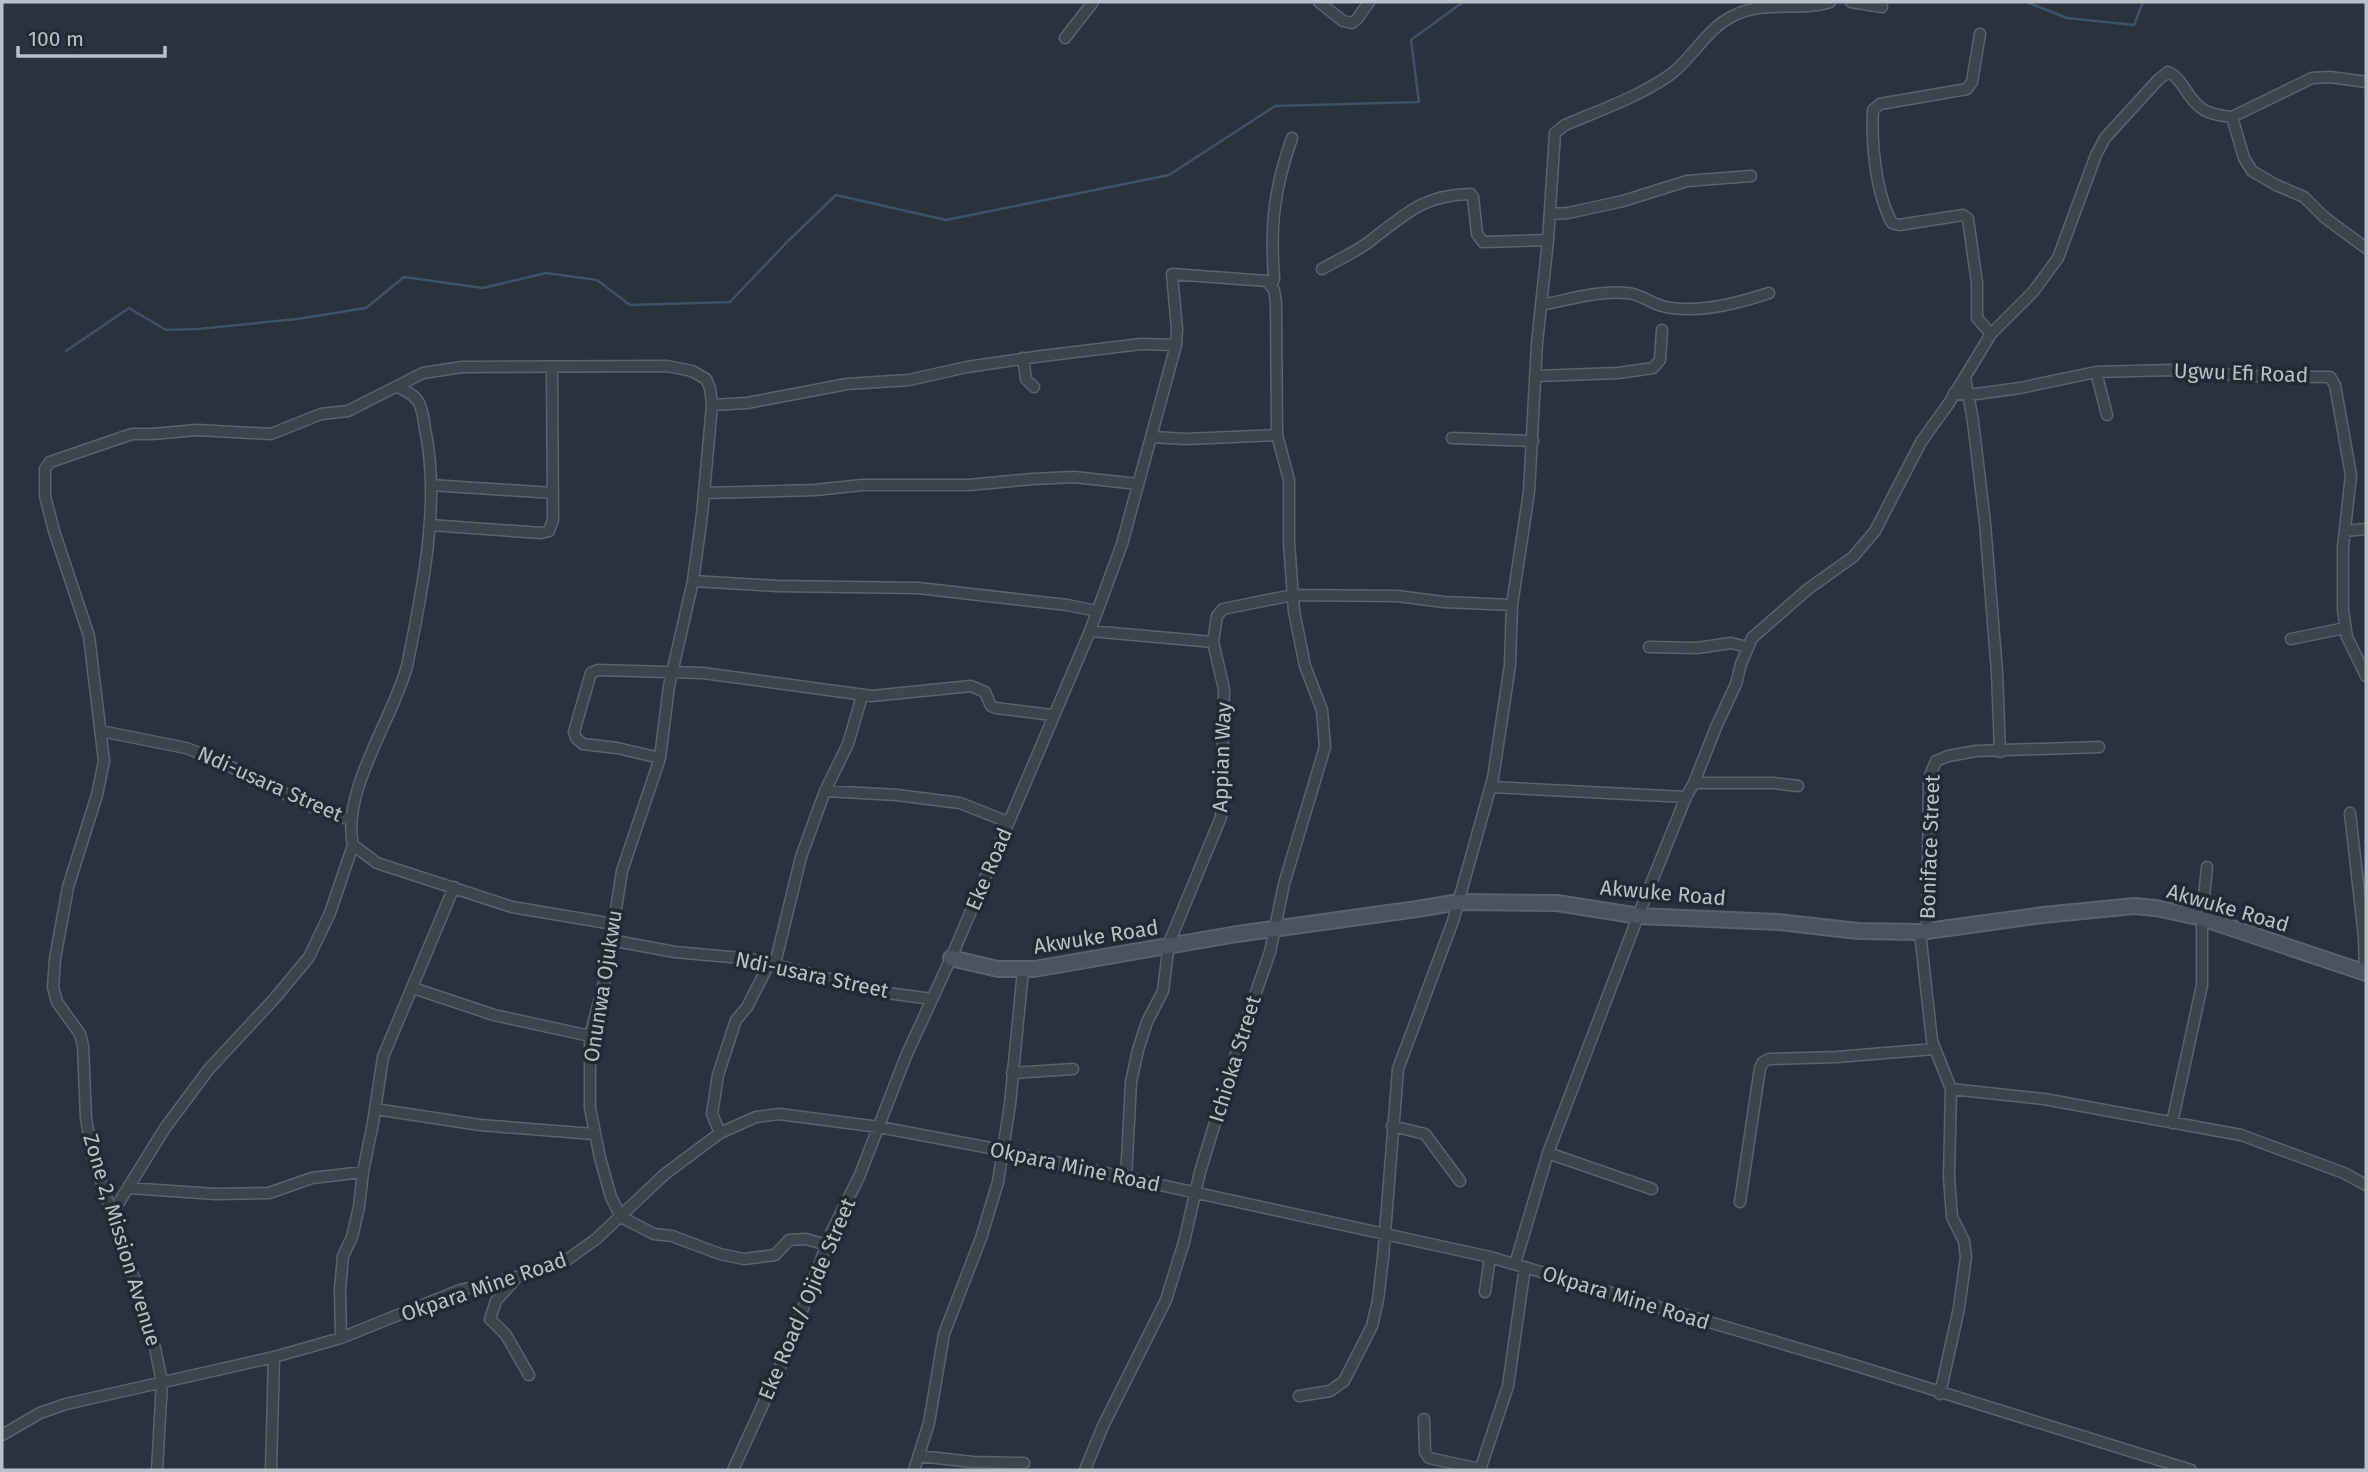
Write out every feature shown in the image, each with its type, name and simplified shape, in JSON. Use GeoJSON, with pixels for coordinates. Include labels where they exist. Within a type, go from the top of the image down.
{"type":"FeatureCollection","features":[{"type":"Feature","properties":{"kind":"main road","name":"Akwuke Road"},"geometry":{"type":"LineString","coordinates":[[951,958],[998,969],[1023,970],[1276,928],[1459,902],[1558,903],[1639,916],[1778,922],[1858,931],[1923,932],[2043,915],[2134,906],[2202,918],[2366,973]]}},
{"type":"Feature","properties":{"kind":"street"},"geometry":{"type":"LineString","coordinates":[[1065,38],[1093,2]]}},
{"type":"Feature","properties":{"kind":"street"},"geometry":{"type":"LineString","coordinates":[[1319,2],[1343,21],[1352,23],[1369,2]]}},
{"type":"Feature","properties":{"kind":"street"},"geometry":{"type":"LineString","coordinates":[[1299,1396],[1330,1391],[1344,1381],[1372,1325],[1378,1300],[1398,1069],[1459,902],[1491,787],[1511,660],[1512,605],[1526,518],[1555,133],[1565,125],[1633,95],[1675,71],[1716,28],[1734,15],[1755,8],[1815,7],[1830,2]]}},
{"type":"Feature","properties":{"kind":"street"},"geometry":{"type":"LineString","coordinates":[[1852,2],[1882,7]]}},
{"type":"Feature","properties":{"kind":"street"},"geometry":{"type":"LineString","coordinates":[[1980,34],[1972,82],[1967,89],[1880,104],[1873,110],[1872,120],[1881,193],[1892,223],[1899,225],[1963,215],[1968,219],[1977,283],[1977,318],[1991,334]]}},
{"type":"Feature","properties":{"kind":"street"},"geometry":{"type":"LineString","coordinates":[[1424,1419],[1424,1446],[1429,1458],[1480,1469],[1508,1386],[1520,1266],[1549,1153],[1639,916],[1686,797],[1736,684],[1752,638],[1808,589],[1853,557],[1866,544],[1921,442],[1991,334],[2049,273],[2061,254],[2095,156],[2105,138],[2162,76],[2168,72],[2173,74],[2187,95],[2203,110],[2232,117],[2312,78],[2330,77],[2366,82]]}},
{"type":"Feature","properties":{"kind":"street"},"geometry":{"type":"LineString","coordinates":[[2232,117],[2244,158],[2252,171],[2276,186],[2304,197],[2324,218],[2366,248]]}},
{"type":"Feature","properties":{"kind":"street","name":"Ichioka Street"},"geometry":{"type":"LineString","coordinates":[[1085,1470],[1103,1426],[1166,1300],[1184,1242],[1195,1191],[1276,928],[1284,884],[1322,760],[1325,737],[1322,710],[1309,678],[1299,641],[1293,595],[1289,480],[1277,435],[1276,303],[1271,285],[1274,279],[1271,238],[1278,177],[1292,138]]}},
{"type":"Feature","properties":{"kind":"street"},"geometry":{"type":"LineString","coordinates":[[1550,214],[1568,214],[1623,201],[1687,181],[1751,176]]}},
{"type":"Feature","properties":{"kind":"street"},"geometry":{"type":"LineString","coordinates":[[1322,269],[1374,239],[1405,213],[1434,198],[1451,194],[1471,194],[1473,197],[1477,234],[1483,242],[1548,240]]}},
{"type":"Feature","properties":{"kind":"street","name":"Eke Road"},"geometry":{"type":"LineString","coordinates":[[879,1127],[906,1056],[951,958],[1052,715],[1090,631],[1122,544],[1177,345],[1172,274],[1259,280],[1271,285]]}},
{"type":"Feature","properties":{"kind":"street"},"geometry":{"type":"LineString","coordinates":[[1541,305],[1617,292],[1641,295],[1663,306],[1702,307],[1727,305],[1769,293]]}},
{"type":"Feature","properties":{"kind":"street"},"geometry":{"type":"LineString","coordinates":[[1536,376],[1618,373],[1653,368],[1660,360],[1662,330]]}},
{"type":"Feature","properties":{"kind":"street"},"geometry":{"type":"LineString","coordinates":[[351,820],[369,758],[402,688],[413,640],[430,525],[428,443],[421,406],[413,396],[398,387],[414,377],[436,370],[463,367],[650,365],[699,374],[709,383],[712,405],[747,402],[847,384],[909,380],[1023,359],[1141,344],[1177,345]]}},
{"type":"Feature","properties":{"kind":"street"},"geometry":{"type":"LineString","coordinates":[[1023,359],[1026,379],[1034,387]]}},
{"type":"Feature","properties":{"kind":"street"},"geometry":{"type":"LineString","coordinates":[[430,525],[546,532],[551,528],[552,366]]}},
{"type":"Feature","properties":{"kind":"street","name":"Ugwu Efi Road"},"geometry":{"type":"LineString","coordinates":[[2096,372],[2171,370],[2246,376],[2329,377],[2335,385],[2351,475],[2342,576],[2346,628],[2351,648],[2366,677]]}},
{"type":"Feature","properties":{"kind":"street"},"geometry":{"type":"LineString","coordinates":[[1954,393],[1969,395],[2096,372],[2107,415]]}},
{"type":"Feature","properties":{"kind":"street"},"geometry":{"type":"LineString","coordinates":[[1965,377],[1985,523],[1997,672],[2000,752]]}},
{"type":"Feature","properties":{"kind":"street","name":"Zone 2, Mission Avenue"},"geometry":{"type":"LineString","coordinates":[[157,1470],[162,1382],[155,1348],[89,1139],[80,1034],[57,1002],[53,987],[68,887],[104,761],[89,636],[47,507],[43,479],[46,465],[132,434],[197,430],[271,434],[321,414],[348,411],[398,387]]}},
{"type":"Feature","properties":{"kind":"street","name":"Onunwa Ojukwu"},"geometry":{"type":"LineString","coordinates":[[621,1217],[611,1197],[594,1134],[588,1088],[590,1036],[605,979],[626,856],[660,758],[671,674],[693,581],[712,405]]}},
{"type":"Feature","properties":{"kind":"street"},"geometry":{"type":"LineString","coordinates":[[1152,437],[1186,439],[1277,435]]}},
{"type":"Feature","properties":{"kind":"street"},"geometry":{"type":"LineString","coordinates":[[1452,438],[1533,442]]}},
{"type":"Feature","properties":{"kind":"street"},"geometry":{"type":"LineString","coordinates":[[704,493],[815,490],[862,485],[968,485],[1074,477],[1138,484]]}},
{"type":"Feature","properties":{"kind":"street"},"geometry":{"type":"LineString","coordinates":[[431,485],[553,493]]}},
{"type":"Feature","properties":{"kind":"street"},"geometry":{"type":"LineString","coordinates":[[2345,531],[2366,529]]}},
{"type":"Feature","properties":{"kind":"street"},"geometry":{"type":"LineString","coordinates":[[693,581],[778,586],[918,588],[1067,605],[1097,611]]}},
{"type":"Feature","properties":{"kind":"street"},"geometry":{"type":"LineString","coordinates":[[1090,631],[1213,642],[1217,616],[1223,609],[1293,595],[1383,596],[1512,605]]}},
{"type":"Feature","properties":{"kind":"street"},"geometry":{"type":"LineString","coordinates":[[2291,639],[2346,628]]}},
{"type":"Feature","properties":{"kind":"street","name":"Appian Way"},"geometry":{"type":"LineString","coordinates":[[1126,1179],[1133,1072],[1142,1035],[1163,991],[1168,947],[1221,817],[1224,689],[1213,642]]}},
{"type":"Feature","properties":{"kind":"street"},"geometry":{"type":"LineString","coordinates":[[1648,647],[1697,648],[1731,643],[1747,647]]}},
{"type":"Feature","properties":{"kind":"street"},"geometry":{"type":"LineString","coordinates":[[660,758],[617,748],[583,744],[576,738],[574,732],[591,673],[598,670],[720,675],[862,696],[976,686],[985,692],[993,707],[1052,715]]}},
{"type":"Feature","properties":{"kind":"street"},"geometry":{"type":"LineString","coordinates":[[720,1133],[712,1114],[718,1075],[736,1020],[747,1007],[772,963],[798,869],[825,791],[848,744],[862,696]]}},
{"type":"Feature","properties":{"kind":"street","name":"Ndi-usara Street"},"geometry":{"type":"LineString","coordinates":[[101,731],[186,748],[217,760],[312,807],[351,820],[353,845],[377,863],[512,907],[613,924]]}},
{"type":"Feature","properties":{"kind":"street","name":"Boniface Street"},"geometry":{"type":"LineString","coordinates":[[1940,1394],[1959,1308],[1966,1258],[1964,1241],[1952,1216],[1949,1177],[1951,1089],[1934,1049],[1923,932],[1929,778],[1936,761],[1948,755],[1976,751],[2099,747]]}},
{"type":"Feature","properties":{"kind":"street"},"geometry":{"type":"LineString","coordinates":[[1694,783],[1773,783],[1798,786]]}},
{"type":"Feature","properties":{"kind":"street"},"geometry":{"type":"LineString","coordinates":[[1491,787],[1686,797]]}},
{"type":"Feature","properties":{"kind":"street"},"geometry":{"type":"LineString","coordinates":[[825,791],[897,794],[960,803],[1009,822]]}},
{"type":"Feature","properties":{"kind":"street"},"geometry":{"type":"LineString","coordinates":[[2350,813],[2366,973]]}},
{"type":"Feature","properties":{"kind":"street"},"geometry":{"type":"LineString","coordinates":[[113,1212],[165,1128],[209,1069],[309,957],[330,913],[353,845]]}},
{"type":"Feature","properties":{"kind":"street"},"geometry":{"type":"LineString","coordinates":[[2172,1123],[2202,985],[2202,918],[2207,866]]}},
{"type":"Feature","properties":{"kind":"street"},"geometry":{"type":"LineString","coordinates":[[341,1338],[343,1256],[355,1227],[383,1057],[454,887]]}},
{"type":"Feature","properties":{"kind":"street","name":"Ndi-usara Street"},"geometry":{"type":"LineString","coordinates":[[610,940],[675,952],[772,963],[873,990],[932,999]]}},
{"type":"Feature","properties":{"kind":"street"},"geometry":{"type":"LineString","coordinates":[[914,1470],[929,1423],[944,1334],[981,1238],[998,1182],[1010,1104],[1023,970]]}},
{"type":"Feature","properties":{"kind":"street"},"geometry":{"type":"LineString","coordinates":[[412,988],[494,1015],[590,1036]]}},
{"type":"Feature","properties":{"kind":"street"},"geometry":{"type":"LineString","coordinates":[[1740,1202],[1763,1062],[1769,1059],[1838,1057],[1934,1049]]}},
{"type":"Feature","properties":{"kind":"street"},"geometry":{"type":"LineString","coordinates":[[1012,1073],[1073,1069]]}},
{"type":"Feature","properties":{"kind":"street"},"geometry":{"type":"LineString","coordinates":[[1951,1089],[2055,1100],[2241,1135],[2344,1173],[2366,1185]]}},
{"type":"Feature","properties":{"kind":"street"},"geometry":{"type":"LineString","coordinates":[[375,1110],[480,1125],[594,1134]]}},
{"type":"Feature","properties":{"kind":"street","name":"Okpara Mine Road"},"geometry":{"type":"LineString","coordinates":[[2,1435],[57,1407],[274,1357],[341,1338],[460,1290],[517,1277],[570,1259],[621,1217],[657,1181],[720,1133],[747,1120],[771,1114],[879,1127],[1001,1150],[1490,1257],[1854,1365],[1940,1394],[2191,1470]]}},
{"type":"Feature","properties":{"kind":"street"},"geometry":{"type":"LineString","coordinates":[[1392,1126],[1425,1134],[1460,1181]]}},
{"type":"Feature","properties":{"kind":"street","name":"Eke Road/ Ojide Street"},"geometry":{"type":"LineString","coordinates":[[733,1470],[789,1347],[827,1245],[879,1127]]}},
{"type":"Feature","properties":{"kind":"street"},"geometry":{"type":"LineString","coordinates":[[1549,1153],[1652,1189]]}},
{"type":"Feature","properties":{"kind":"street"},"geometry":{"type":"LineString","coordinates":[[129,1188],[215,1194],[269,1193],[312,1178],[363,1172]]}},
{"type":"Feature","properties":{"kind":"street"},"geometry":{"type":"LineString","coordinates":[[621,1217],[654,1234],[672,1236],[720,1254],[744,1259],[775,1255],[789,1240],[806,1240],[827,1245]]}},
{"type":"Feature","properties":{"kind":"street"},"geometry":{"type":"LineString","coordinates":[[1485,1292],[1490,1257]]}},
{"type":"Feature","properties":{"kind":"street"},"geometry":{"type":"LineString","coordinates":[[517,1277],[496,1301],[489,1320],[506,1335],[529,1375]]}},
{"type":"Feature","properties":{"kind":"street"},"geometry":{"type":"LineString","coordinates":[[271,1470],[274,1357]]}},
{"type":"Feature","properties":{"kind":"street"},"geometry":{"type":"LineString","coordinates":[[919,1456],[974,1462],[1024,1463]]}},
{"type":"Feature","properties":{"kind":"waterway"},"geometry":{"type":"LineString","coordinates":[[66,351],[129,308],[166,330],[297,319],[366,308],[404,277],[483,288],[546,273],[597,280],[630,305],[730,302],[836,195],[946,220],[1169,175],[1275,106],[1419,102],[1411,40],[1463,2]]}},
{"type":"Feature","properties":{"kind":"waterway"},"geometry":{"type":"LineString","coordinates":[[2026,2],[2067,18],[2134,25],[2143,2]]}}]}
